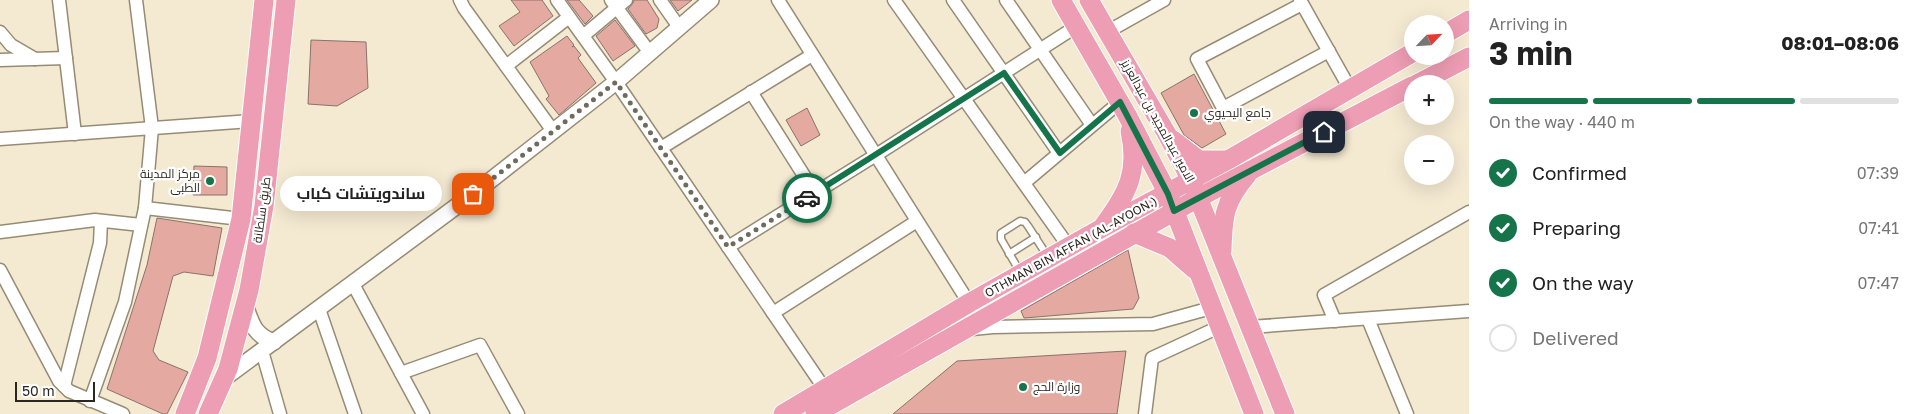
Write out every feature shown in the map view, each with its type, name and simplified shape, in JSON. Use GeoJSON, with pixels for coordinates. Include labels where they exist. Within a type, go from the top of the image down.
{"type":"FeatureCollection","features":[{"type":"Feature","properties":{"kind":"main road","name":"طريق سلطانة"},"geometry":{"type":"LineString","coordinates":[[185,414],[207,358],[241,218],[264,0]]}},
{"type":"Feature","properties":{"kind":"main road","name":"طريق سلطانة"},"geometry":{"type":"LineString","coordinates":[[210,413],[228,369],[245,305],[264,206],[286,0]]}},
{"type":"Feature","properties":{"kind":"main road","name":"الامير عبدالمجيد بن عبدالعزيز"},"geometry":{"type":"LineString","coordinates":[[1061,0],[1123,108],[1171,202],[1251,409]]}},
{"type":"Feature","properties":{"kind":"main road","name":"الامير عبدالمجيد بن عبدالعزيز"},"geometry":{"type":"LineString","coordinates":[[1089,0],[1168,136],[1191,180],[1285,414]]}},
{"type":"Feature","properties":{"kind":"main road"},"geometry":{"type":"LineString","coordinates":[[1454,29],[1469,20]]}},
{"type":"Feature","properties":{"kind":"main road"},"geometry":{"type":"LineString","coordinates":[[1434,75],[1469,57]]}},
{"type":"Feature","properties":{"kind":"main road","name":"OTHMAN BIN AFFAN (AL-AYOON.)"},"geometry":{"type":"LineString","coordinates":[[815,414],[1134,233],[1171,202],[1191,180],[1404,58]]}},
{"type":"Feature","properties":{"kind":"main road","name":"OTHMAN BIN AFFAN (AL-AYOON.)"},"geometry":{"type":"LineString","coordinates":[[783,414],[969,303],[1102,228],[1171,202],[1198,198],[1404,90]]}},
{"type":"Feature","properties":{"kind":"main road"},"geometry":{"type":"LineString","coordinates":[[1102,228],[1118,206],[1131,180],[1134,146],[1123,108]]}},
{"type":"Feature","properties":{"kind":"main road"},"geometry":{"type":"LineString","coordinates":[[1168,136],[1199,160],[1228,160]]}},
{"type":"Feature","properties":{"kind":"main road"},"geometry":{"type":"LineString","coordinates":[[1222,259],[1225,210],[1235,190],[1252,169]]}},
{"type":"Feature","properties":{"kind":"main road"},"geometry":{"type":"LineString","coordinates":[[1134,233],[1170,248],[1198,273]]}},
{"type":"Feature","properties":{"kind":"street"},"geometry":{"type":"LineString","coordinates":[[59,0],[75,134]]}},
{"type":"Feature","properties":{"kind":"street"},"geometry":{"type":"LineString","coordinates":[[90,401],[125,302],[145,208],[152,128],[136,0]]}},
{"type":"Feature","properties":{"kind":"street"},"geometry":{"type":"LineString","coordinates":[[558,0],[824,388]]}},
{"type":"Feature","properties":{"kind":"street"},"geometry":{"type":"LineString","coordinates":[[660,0],[679,27]]}},
{"type":"Feature","properties":{"kind":"street"},"geometry":{"type":"LineString","coordinates":[[222,380],[473,194],[616,82],[711,0]]}},
{"type":"Feature","properties":{"kind":"street"},"geometry":{"type":"LineString","coordinates":[[778,0],[969,303]]}},
{"type":"Feature","properties":{"kind":"street"},"geometry":{"type":"LineString","coordinates":[[894,0],[1069,247]]}},
{"type":"Feature","properties":{"kind":"street"},"geometry":{"type":"LineString","coordinates":[[953,0],[1060,153]]}},
{"type":"Feature","properties":{"kind":"street"},"geometry":{"type":"LineString","coordinates":[[1006,0],[1092,125]]}},
{"type":"Feature","properties":{"kind":"street"},"geometry":{"type":"LineString","coordinates":[[1107,32],[1158,2]]}},
{"type":"Feature","properties":{"kind":"street"},"geometry":{"type":"LineString","coordinates":[[1329,52],[1223,108],[1197,58],[1301,2],[1350,89]]}},
{"type":"Feature","properties":{"kind":"street"},"geometry":{"type":"LineString","coordinates":[[466,3],[506,66],[553,131]]}},
{"type":"Feature","properties":{"kind":"street"},"geometry":{"type":"LineString","coordinates":[[583,36],[618,3],[650,52]]}},
{"type":"Feature","properties":{"kind":"street"},"geometry":{"type":"LineString","coordinates":[[506,66],[569,17]]}},
{"type":"Feature","properties":{"kind":"street"},"geometry":{"type":"LineString","coordinates":[[728,247],[876,156],[1077,26]]}},
{"type":"Feature","properties":{"kind":"street"},"geometry":{"type":"LineString","coordinates":[[0,32],[11,44],[36,59]]}},
{"type":"Feature","properties":{"kind":"street"},"geometry":{"type":"LineString","coordinates":[[661,148],[812,55]]}},
{"type":"Feature","properties":{"kind":"street"},"geometry":{"type":"LineString","coordinates":[[0,60],[66,58]]}},
{"type":"Feature","properties":{"kind":"street"},"geometry":{"type":"LineString","coordinates":[[751,92],[815,193]]}},
{"type":"Feature","properties":{"kind":"street"},"geometry":{"type":"LineString","coordinates":[[1024,184],[1092,125],[1123,108]]}},
{"type":"Feature","properties":{"kind":"street"},"geometry":{"type":"LineString","coordinates":[[0,139],[250,121]]}},
{"type":"Feature","properties":{"kind":"street"},"geometry":{"type":"LineString","coordinates":[[145,208],[241,218]]}},
{"type":"Feature","properties":{"kind":"street"},"geometry":{"type":"LineString","coordinates":[[1335,321],[1324,295],[1469,212]]}},
{"type":"Feature","properties":{"kind":"street"},"geometry":{"type":"LineString","coordinates":[[0,232],[101,221],[141,225]]}},
{"type":"Feature","properties":{"kind":"street"},"geometry":{"type":"LineString","coordinates":[[64,386],[100,244],[101,221]]}},
{"type":"Feature","properties":{"kind":"street"},"geometry":{"type":"LineString","coordinates":[[773,313],[917,221]]}},
{"type":"Feature","properties":{"kind":"street"},"geometry":{"type":"LineString","coordinates":[[0,270],[59,381],[69,391],[122,414]]}},
{"type":"Feature","properties":{"kind":"street"},"geometry":{"type":"LineString","coordinates":[[352,284],[423,414]]}},
{"type":"Feature","properties":{"kind":"street"},"geometry":{"type":"LineString","coordinates":[[245,305],[256,331],[268,347],[280,414]]}},
{"type":"Feature","properties":{"kind":"street"},"geometry":{"type":"LineString","coordinates":[[962,330],[993,327],[1153,324],[1211,308]]}},
{"type":"Feature","properties":{"kind":"street"},"geometry":{"type":"LineString","coordinates":[[319,309],[355,414]]}},
{"type":"Feature","properties":{"kind":"street"},"geometry":{"type":"LineString","coordinates":[[1250,327],[1469,311]]}},
{"type":"Feature","properties":{"kind":"street"},"geometry":{"type":"LineString","coordinates":[[1368,319],[1407,414]]}},
{"type":"Feature","properties":{"kind":"street"},"geometry":{"type":"LineString","coordinates":[[1145,414],[1152,358],[1220,327]]}},
{"type":"Feature","properties":{"kind":"street"},"geometry":{"type":"LineString","coordinates":[[401,373],[480,345],[518,414]]}},
{"type":"Feature","properties":{"kind":"lane"},"geometry":{"type":"LineString","coordinates":[[1021,274],[1001,239],[1002,234],[1020,222],[1025,222],[1049,258]]}},
{"type":"Feature","properties":{"kind":"lane"},"geometry":{"type":"LineString","coordinates":[[1009,254],[1036,238]]}},
{"type":"Feature","properties":{"kind":"building"},"geometry":{"type":"Polygon","coordinates":[[[511,0],[542,0],[553,16],[514,46],[499,26],[520,12],[511,0]]]}},
{"type":"Feature","properties":{"kind":"building"},"geometry":{"type":"Polygon","coordinates":[[[567,0],[579,0],[593,16],[585,24],[567,0]]]}},
{"type":"Feature","properties":{"kind":"building"},"geometry":{"type":"Polygon","coordinates":[[[634,0],[647,0],[659,19],[657,28],[646,34],[628,9],[634,0]]]}},
{"type":"Feature","properties":{"kind":"building"},"geometry":{"type":"Polygon","coordinates":[[[670,0],[692,0],[678,11],[670,0]]]}},
{"type":"Feature","properties":{"kind":"building"},"geometry":{"type":"Polygon","coordinates":[[[615,20],[635,46],[613,61],[596,36],[615,20]]]}},
{"type":"Feature","properties":{"kind":"building"},"geometry":{"type":"Polygon","coordinates":[[[567,36],[574,45],[572,47],[574,46],[581,55],[578,58],[596,83],[559,115],[546,99],[549,96],[530,62],[567,36]]]}},
{"type":"Feature","properties":{"kind":"building"},"geometry":{"type":"Polygon","coordinates":[[[311,40],[366,42],[368,88],[337,106],[308,104],[311,40]]]}},
{"type":"Feature","properties":{"kind":"building","name":"جامع اليحيوي"},"geometry":{"type":"Polygon","coordinates":[[[1194,74],[1226,134],[1202,148],[1184,135],[1161,93],[1194,74]]]}},
{"type":"Feature","properties":{"kind":"building"},"geometry":{"type":"Polygon","coordinates":[[[807,108],[820,135],[801,146],[786,120],[807,108]]]}},
{"type":"Feature","properties":{"kind":"building","name":"مرکز المدینة الطبی"},"geometry":{"type":"Polygon","coordinates":[[[194,166],[227,167],[227,195],[193,195],[194,166]]]}},
{"type":"Feature","properties":{"kind":"building"},"geometry":{"type":"Polygon","coordinates":[[[157,218],[222,228],[213,276],[184,272],[173,276],[153,351],[159,360],[188,372],[167,414],[163,414],[107,389],[147,265],[157,218]]]}},
{"type":"Feature","properties":{"kind":"building"},"geometry":{"type":"Polygon","coordinates":[[[1128,250],[1139,298],[1133,309],[1024,318],[1021,311],[1128,250]]]}},
{"type":"Feature","properties":{"kind":"building","name":"وزارة الحج"},"geometry":{"type":"Polygon","coordinates":[[[1126,351],[1117,414],[893,414],[957,361],[1126,351]]]}},
{"type":"Feature","properties":{"kind":"way so far"},"geometry":{"type":"LineString","coordinates":[[473,194],[616,82],[728,247],[807,198]]}},
{"type":"Feature","properties":{"kind":"place","name":"جامع اليحيوي"},"geometry":{"type":"Point","coordinates":[1194,113]}},
{"type":"Feature","properties":{"kind":"place","name":"مرکز المدینة الطبی"},"geometry":{"type":"Point","coordinates":[210,181]}},
{"type":"Feature","properties":{"kind":"place","name":"ساندويتشات كباب"},"geometry":{"type":"Point","coordinates":[473,194]}},
{"type":"Feature","properties":{"kind":"place","name":"وزارة الحج"},"geometry":{"type":"Point","coordinates":[1023,387]}},
{"type":"Feature","properties":{"kind":"route"},"geometry":{"type":"LineString","coordinates":[[807,198],[876,156],[1004,73],[1060,153],[1120,102],[1168,194],[1174,211],[1324,132]]}}]}
